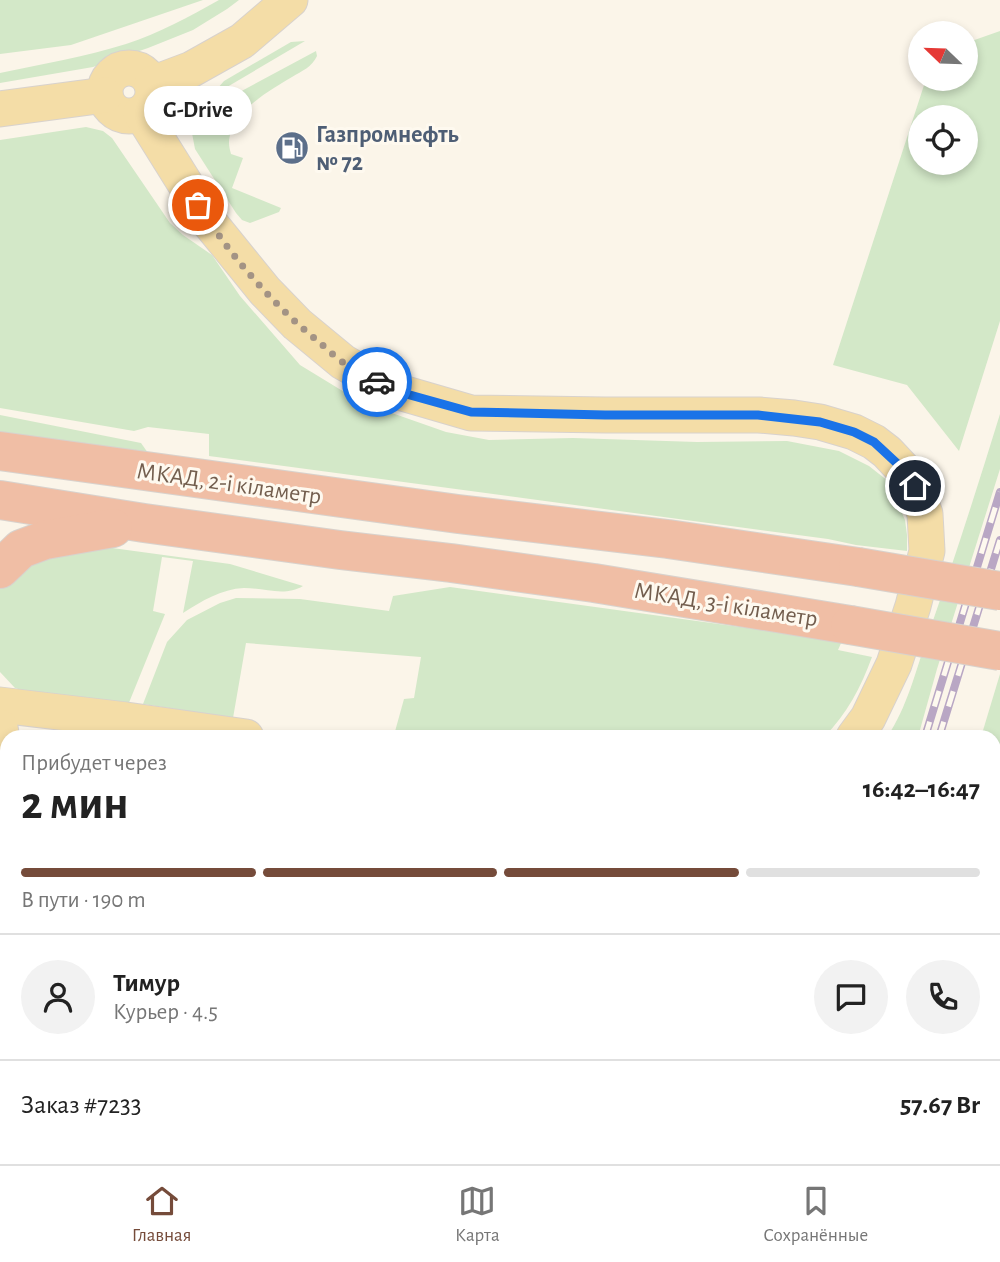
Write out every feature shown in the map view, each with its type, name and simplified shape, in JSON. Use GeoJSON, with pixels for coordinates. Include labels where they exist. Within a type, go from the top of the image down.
{"type":"FeatureCollection","features":[{"type":"Feature","properties":{"kind":"highway","name":"МКАД, 2-і кіламетр"},"geometry":{"type":"LineString","coordinates":[[3,450],[458,514],[668,539],[1000,591]]}},
{"type":"Feature","properties":{"kind":"highway","name":"МКАД, 2-і кіламетр"},"geometry":{"type":"LineString","coordinates":[[0,500],[144,523],[451,563]]}},
{"type":"Feature","properties":{"kind":"highway"},"geometry":{"type":"LineString","coordinates":[[0,569],[21,549],[45,540],[144,523]]}},
{"type":"Feature","properties":{"kind":"highway","name":"МКАД, 3-і кіламетр"},"geometry":{"type":"LineString","coordinates":[[451,563],[594,583],[1000,651]]}},
{"type":"Feature","properties":{"kind":"main road"},"geometry":{"type":"LineString","coordinates":[[147,99],[192,69],[242,41],[290,0]]}},
{"type":"Feature","properties":{"kind":"main road"},"geometry":{"type":"LineString","coordinates":[[0,108],[104,94],[113,73],[127,67],[143,71],[147,99],[209,222],[265,291],[297,324],[343,362],[392,390],[471,412],[758,415],[794,418],[854,432],[874,442],[902,468],[915,486],[925,514],[928,551],[894,664],[868,718],[859,730]]}},
{"type":"Feature","properties":{"kind":"main road"},"geometry":{"type":"LineString","coordinates":[[0,705],[97,728],[130,730]]}},
{"type":"Feature","properties":{"kind":"main road"},"geometry":{"type":"LineString","coordinates":[[0,886],[0,926]]}},
{"type":"Feature","properties":{"kind":"green space"},"geometry":{"type":"Polygon","coordinates":[[[0,0],[203,0],[71,45],[0,54],[0,0]]]}},
{"type":"Feature","properties":{"kind":"green space"},"geometry":{"type":"Polygon","coordinates":[[[219,0],[239,0],[193,30],[148,48],[93,67],[0,83],[0,73],[79,57],[126,44],[174,24],[219,0]]]}},
{"type":"Feature","properties":{"kind":"green space"},"geometry":{"type":"Polygon","coordinates":[[[1000,31],[1000,321],[959,451],[907,385],[833,365],[908,134],[908,175],[978,175],[978,105],[918,105],[922,91],[978,91],[978,39],[1000,31]]]}},
{"type":"Feature","properties":{"kind":"green space"},"geometry":{"type":"Polygon","coordinates":[[[305,41],[210,97],[224,81],[291,42],[305,41]]]}},
{"type":"Feature","properties":{"kind":"green space"},"geometry":{"type":"Polygon","coordinates":[[[316,51],[317,56],[310,66],[252,104],[243,112],[231,132],[231,154],[243,158],[232,188],[281,208],[279,212],[250,223],[242,220],[195,149],[191,128],[197,115],[316,51]]]}},
{"type":"Feature","properties":{"kind":"green space"},"geometry":{"type":"Polygon","coordinates":[[[86,127],[103,131],[112,138],[170,223],[212,255],[240,296],[300,365],[341,390],[389,412],[446,432],[489,440],[573,438],[697,442],[787,441],[839,451],[869,466],[888,481],[905,520],[907,551],[209,456],[209,434],[148,427],[134,431],[0,408],[0,140],[86,127]]]}},
{"type":"Feature","properties":{"kind":"green space"},"geometry":{"type":"Polygon","coordinates":[[[1000,414],[1000,469],[920,730],[891,730],[910,689],[1000,414]]]}},
{"type":"Feature","properties":{"kind":"green space"},"geometry":{"type":"Polygon","coordinates":[[[0,415],[141,443],[148,453],[0,433],[0,415]]]}},
{"type":"Feature","properties":{"kind":"green space"},"geometry":{"type":"Polygon","coordinates":[[[68,542],[230,564],[303,586],[289,591],[244,588],[227,591],[183,613],[193,561],[162,557],[153,611],[165,614],[126,710],[15,688],[0,672],[0,580],[68,542]]]}},
{"type":"Feature","properties":{"kind":"green space"},"geometry":{"type":"Polygon","coordinates":[[[450,587],[842,641],[838,650],[872,657],[852,700],[830,730],[395,730],[404,699],[414,698],[421,657],[246,643],[233,718],[143,704],[167,642],[187,620],[220,603],[236,598],[300,599],[389,611],[393,596],[450,587]]]}},
{"type":"Feature","properties":{"kind":"green space"},"geometry":{"type":"Polygon","coordinates":[[[1000,674],[1000,730],[983,730],[1000,674]]]}},
{"type":"Feature","properties":{"kind":"railway"},"geometry":{"type":"LineString","coordinates":[[927,730],[1000,492]]}},
{"type":"Feature","properties":{"kind":"railway"},"geometry":{"type":"LineString","coordinates":[[941,730],[1000,540]]}},
{"type":"Feature","properties":{"kind":"way so far"},"geometry":{"type":"LineString","coordinates":[[198,205],[237,258],[297,324],[343,362],[377,382]]}},
{"type":"Feature","properties":{"kind":"place","name":"Газпромнефть № 72"},"geometry":{"type":"Point","coordinates":[292,148]}},
{"type":"Feature","properties":{"kind":"place","name":"G-Drive"},"geometry":{"type":"Point","coordinates":[198,205]}},
{"type":"Feature","properties":{"kind":"route"},"geometry":{"type":"LineString","coordinates":[[377,382],[392,390],[445,407],[471,412],[758,415],[820,422],[854,432],[874,442],[902,468],[915,486]]}}]}
